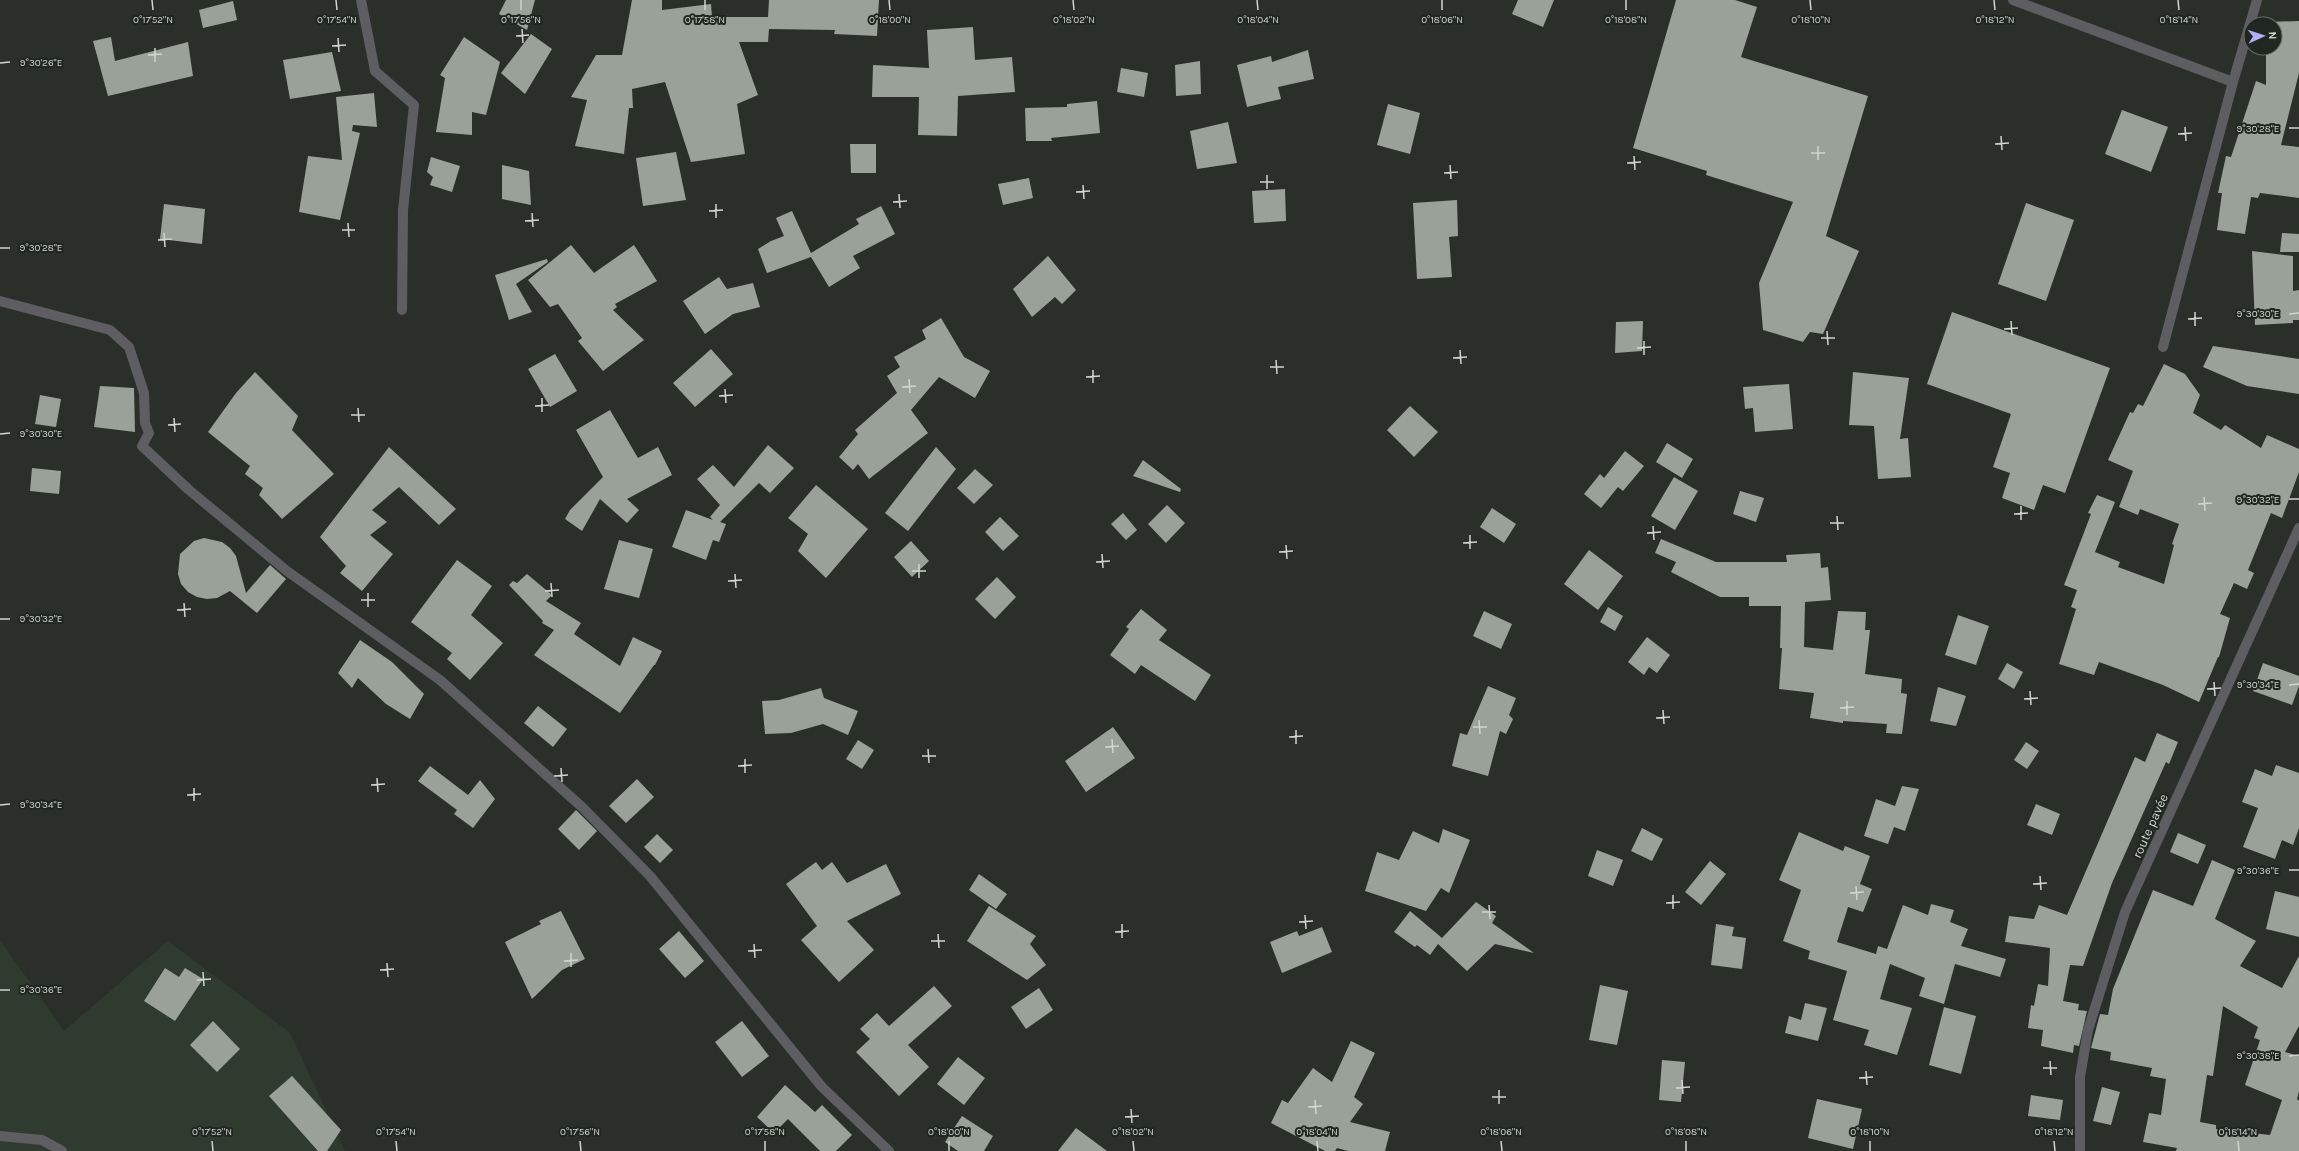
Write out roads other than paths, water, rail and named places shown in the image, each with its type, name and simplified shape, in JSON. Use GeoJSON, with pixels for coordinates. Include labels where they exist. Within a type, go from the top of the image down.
{"type":"FeatureCollection","features":[{"type":"Feature","properties":{"kind":"street"},"geometry":{"type":"LineString","coordinates":[[361,0],[375,71],[414,105],[403,210],[402,310]]}},
{"type":"Feature","properties":{"kind":"street"},"geometry":{"type":"LineString","coordinates":[[2013,0],[2233,82]]}},
{"type":"Feature","properties":{"kind":"street"},"geometry":{"type":"LineString","coordinates":[[2163,347],[2233,82],[2257,0]]}},
{"type":"Feature","properties":{"kind":"street"},"geometry":{"type":"LineString","coordinates":[[0,301],[110,330],[129,347],[144,393],[145,423],[149,433],[142,446],[189,490],[287,571],[440,680],[582,807],[650,876],[822,1086],[889,1151]]}},
{"type":"Feature","properties":{"kind":"street","name":"route pavée"},"geometry":{"type":"LineString","coordinates":[[2080,1151],[2080,1077],[2088,1030],[2125,912],[2299,528]]}},
{"type":"Feature","properties":{"kind":"street"},"geometry":{"type":"LineString","coordinates":[[0,1136],[42,1140],[62,1151]]}}]}
